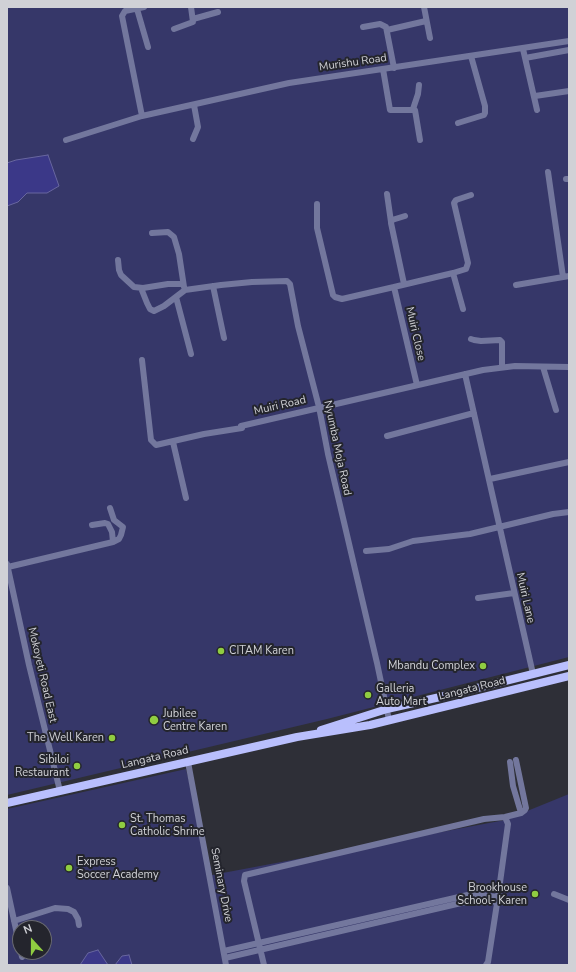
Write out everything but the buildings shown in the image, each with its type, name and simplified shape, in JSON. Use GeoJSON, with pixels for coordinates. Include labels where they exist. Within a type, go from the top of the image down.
{"type":"FeatureCollection","features":[{"type":"Feature","properties":{"kind":"main road","name":"Langata Road"},"geometry":{"type":"LineString","coordinates":[[309,735],[355,718],[387,709],[569,665]]}},
{"type":"Feature","properties":{"kind":"main road","name":"Langata Road"},"geometry":{"type":"LineString","coordinates":[[7,803],[309,735],[389,720],[569,676]]}},
{"type":"Feature","properties":{"kind":"street"},"geometry":{"type":"LineString","coordinates":[[142,116],[122,20],[123,13],[144,7]]}},
{"type":"Feature","properties":{"kind":"street"},"geometry":{"type":"LineString","coordinates":[[191,7],[194,18]]}},
{"type":"Feature","properties":{"kind":"street"},"geometry":{"type":"LineString","coordinates":[[424,7],[430,38]]}},
{"type":"Feature","properties":{"kind":"street"},"geometry":{"type":"LineString","coordinates":[[137,9],[148,47]]}},
{"type":"Feature","properties":{"kind":"street"},"geometry":{"type":"LineString","coordinates":[[174,29],[192,22],[194,18],[218,12]]}},
{"type":"Feature","properties":{"kind":"street"},"geometry":{"type":"LineString","coordinates":[[387,30],[426,21]]}},
{"type":"Feature","properties":{"kind":"street"},"geometry":{"type":"LineString","coordinates":[[363,27],[380,24],[387,30],[394,68]]}},
{"type":"Feature","properties":{"kind":"street","name":"Murishu Road"},"geometry":{"type":"LineString","coordinates":[[66,140],[142,116],[289,83],[569,41]]}},
{"type":"Feature","properties":{"kind":"street"},"geometry":{"type":"LineString","coordinates":[[523,48],[538,110]]}},
{"type":"Feature","properties":{"kind":"street"},"geometry":{"type":"LineString","coordinates":[[525,58],[569,50]]}},
{"type":"Feature","properties":{"kind":"street"},"geometry":{"type":"LineString","coordinates":[[458,123],[484,115],[485,113],[485,106],[471,56]]}},
{"type":"Feature","properties":{"kind":"street"},"geometry":{"type":"LineString","coordinates":[[383,69],[390,110],[413,109]]}},
{"type":"Feature","properties":{"kind":"street"},"geometry":{"type":"LineString","coordinates":[[413,109],[418,94],[419,85]]}},
{"type":"Feature","properties":{"kind":"street"},"geometry":{"type":"LineString","coordinates":[[535,96],[569,92]]}},
{"type":"Feature","properties":{"kind":"street"},"geometry":{"type":"LineString","coordinates":[[192,139],[198,127],[194,105]]}},
{"type":"Feature","properties":{"kind":"street"},"geometry":{"type":"LineString","coordinates":[[413,109],[416,112],[420,140]]}},
{"type":"Feature","properties":{"kind":"street"},"geometry":{"type":"LineString","coordinates":[[516,285],[566,277],[548,172]]}},
{"type":"Feature","properties":{"kind":"street"},"geometry":{"type":"LineString","coordinates":[[387,194],[391,222],[404,284]]}},
{"type":"Feature","properties":{"kind":"street"},"geometry":{"type":"LineString","coordinates":[[317,204],[317,228],[332,293],[338,299],[466,269],[468,262],[454,203],[456,200],[471,195]]}},
{"type":"Feature","properties":{"kind":"street"},"geometry":{"type":"LineString","coordinates":[[391,222],[405,216]]}},
{"type":"Feature","properties":{"kind":"street"},"geometry":{"type":"LineString","coordinates":[[118,260],[119,270],[122,277],[134,287],[141,288],[147,303],[152,310],[164,306],[176,297],[184,287],[179,254],[174,236],[168,232],[152,233]]}},
{"type":"Feature","properties":{"kind":"street"},"geometry":{"type":"LineString","coordinates":[[453,273],[463,309]]}},
{"type":"Feature","properties":{"kind":"street","name":"Nyumba Moja Road"},"geometry":{"type":"LineString","coordinates":[[141,288],[168,284],[184,287],[252,282],[289,282],[298,326],[319,407],[330,461],[378,663],[389,720]]}},
{"type":"Feature","properties":{"kind":"street"},"geometry":{"type":"LineString","coordinates":[[213,286],[224,338]]}},
{"type":"Feature","properties":{"kind":"street","name":"Muiri Close"},"geometry":{"type":"LineString","coordinates":[[394,287],[417,385]]}},
{"type":"Feature","properties":{"kind":"street"},"geometry":{"type":"LineString","coordinates":[[176,297],[191,354]]}},
{"type":"Feature","properties":{"kind":"street"},"geometry":{"type":"LineString","coordinates":[[471,338],[482,341],[500,340],[502,342],[502,367]]}},
{"type":"Feature","properties":{"kind":"street","name":"Muiri Road"},"geometry":{"type":"LineString","coordinates":[[142,360],[151,440],[156,445],[204,434],[242,428],[241,426],[319,407],[502,367],[569,368]]}},
{"type":"Feature","properties":{"kind":"street"},"geometry":{"type":"LineString","coordinates":[[543,367],[556,410]]}},
{"type":"Feature","properties":{"kind":"street","name":"Muiri Lane"},"geometry":{"type":"LineString","coordinates":[[465,374],[533,674]]}},
{"type":"Feature","properties":{"kind":"street"},"geometry":{"type":"LineString","coordinates":[[387,436],[474,414]]}},
{"type":"Feature","properties":{"kind":"street"},"geometry":{"type":"LineString","coordinates":[[173,442],[186,498]]}},
{"type":"Feature","properties":{"kind":"street"},"geometry":{"type":"LineString","coordinates":[[490,480],[569,462]]}},
{"type":"Feature","properties":{"kind":"street"},"geometry":{"type":"LineString","coordinates":[[7,565],[113,542],[120,538],[123,528],[114,520],[110,508]]}},
{"type":"Feature","properties":{"kind":"street"},"geometry":{"type":"LineString","coordinates":[[366,551],[388,549],[413,541],[470,534],[500,526],[569,512]]}},
{"type":"Feature","properties":{"kind":"street"},"geometry":{"type":"LineString","coordinates":[[92,525],[108,524],[112,532],[113,542]]}},
{"type":"Feature","properties":{"kind":"street","name":"Mokoyeti Road East"},"geometry":{"type":"LineString","coordinates":[[7,565],[28,665],[60,791]]}},
{"type":"Feature","properties":{"kind":"street"},"geometry":{"type":"LineString","coordinates":[[478,598],[514,593]]}},
{"type":"Feature","properties":{"kind":"street"},"geometry":{"type":"LineString","coordinates":[[264,965],[244,881],[244,877],[247,874],[484,819],[505,817],[521,813],[513,786],[513,761]]}},
{"type":"Feature","properties":{"kind":"street","name":"Seminary Drive"},"geometry":{"type":"LineString","coordinates":[[188,762],[226,965]]}},
{"type":"Feature","properties":{"kind":"street"},"geometry":{"type":"LineString","coordinates":[[486,965],[488,962],[498,900],[508,824],[505,817]]}},
{"type":"Feature","properties":{"kind":"street"},"geometry":{"type":"LineString","coordinates":[[7,888],[14,920]]}},
{"type":"Feature","properties":{"kind":"street"},"geometry":{"type":"LineString","coordinates":[[554,894],[569,900]]}},
{"type":"Feature","properties":{"kind":"street"},"geometry":{"type":"LineString","coordinates":[[224,955],[474,900],[498,900]]}},
{"type":"Feature","properties":{"kind":"street"},"geometry":{"type":"LineString","coordinates":[[17,920],[55,908],[68,909],[74,912],[78,918],[79,925]]}},
{"type":"Feature","properties":{"kind":"shaded area"},"geometry":{"type":"Polygon","coordinates":[[[7,7],[569,7],[569,657],[327,719],[7,795],[7,7]]]}},
{"type":"Feature","properties":{"kind":"shaded area"},"geometry":{"type":"Polygon","coordinates":[[[48,155],[59,186],[47,193],[27,193],[18,202],[7,206],[7,163],[16,160],[48,155]]]}},
{"type":"Feature","properties":{"kind":"shaded area"},"geometry":{"type":"Polygon","coordinates":[[[186,769],[212,875],[505,820],[569,794],[569,965],[7,965],[7,809],[186,769]]]}},
{"type":"Feature","properties":{"kind":"shaded area"},"geometry":{"type":"Polygon","coordinates":[[[98,950],[108,965],[80,965],[88,953],[98,950]]]}},
{"type":"Feature","properties":{"kind":"shaded area"},"geometry":{"type":"Polygon","coordinates":[[[129,955],[132,965],[115,965],[122,956],[129,955]]]}},
{"type":"Feature","properties":{"kind":"place","name":"CITAM Karen"},"geometry":{"type":"Point","coordinates":[221,651]}},
{"type":"Feature","properties":{"kind":"place","name":"Mbandu Complex"},"geometry":{"type":"Point","coordinates":[483,666]}},
{"type":"Feature","properties":{"kind":"place","name":"Galleria Auto Mart"},"geometry":{"type":"Point","coordinates":[368,695]}},
{"type":"Feature","properties":{"kind":"place","name":"Jubilee Centre Karen"},"geometry":{"type":"Point","coordinates":[154,720]}},
{"type":"Feature","properties":{"kind":"place","name":"The Well Karen"},"geometry":{"type":"Point","coordinates":[112,738]}},
{"type":"Feature","properties":{"kind":"place","name":"Sibiloi Restaurant"},"geometry":{"type":"Point","coordinates":[77,766]}},
{"type":"Feature","properties":{"kind":"place","name":"St. Thomas Catholic Shrine"},"geometry":{"type":"Point","coordinates":[122,825]}},
{"type":"Feature","properties":{"kind":"place","name":"Express Soccer Academy"},"geometry":{"type":"Point","coordinates":[69,868]}},
{"type":"Feature","properties":{"kind":"place","name":"Brookhouse School- Karen"},"geometry":{"type":"Point","coordinates":[535,894]}}]}
